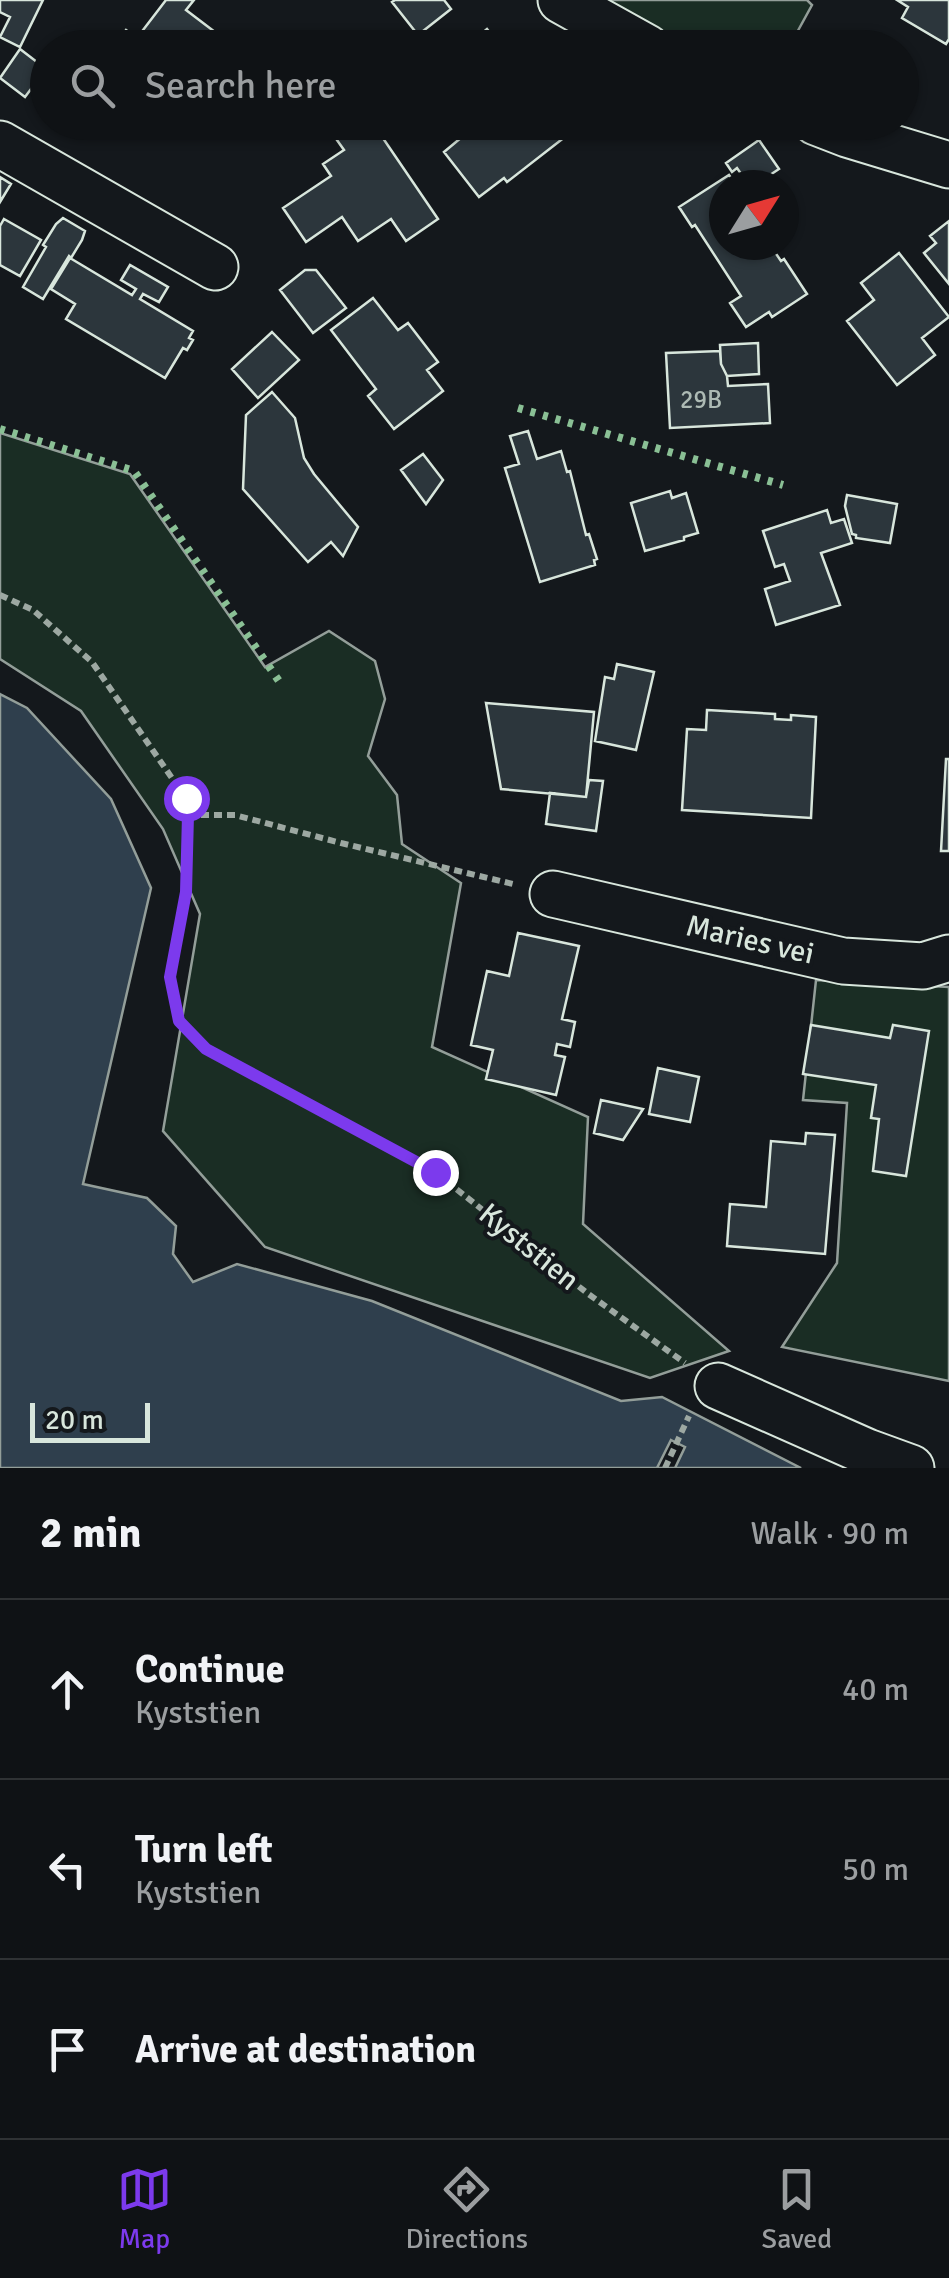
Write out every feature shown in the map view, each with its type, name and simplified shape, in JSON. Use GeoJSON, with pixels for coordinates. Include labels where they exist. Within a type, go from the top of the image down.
{"type":"FeatureCollection","features":[{"type":"Feature","properties":{"kind":"street"},"geometry":{"type":"LineString","coordinates":[[562,0],[615,30]]}},
{"type":"Feature","properties":{"kind":"street"},"geometry":{"type":"LineString","coordinates":[[867,140],[949,164]]}},
{"type":"Feature","properties":{"kind":"street"},"geometry":{"type":"LineString","coordinates":[[0,144],[214,267]]}},
{"type":"Feature","properties":{"kind":"street","name":"Maries vei"},"geometry":{"type":"LineString","coordinates":[[552,894],[843,960],[922,966],[949,958]]}},
{"type":"Feature","properties":{"kind":"street"},"geometry":{"type":"LineString","coordinates":[[705,1398],[911,1468]]}},
{"type":"Feature","properties":{"kind":"path","name":"Kyststien"},"geometry":{"type":"LineString","coordinates":[[0,594],[33,610],[92,662],[186,798],[186,892],[170,977],[179,1021],[206,1049],[435,1172],[587,1293],[705,1398]]}},
{"type":"Feature","properties":{"kind":"path"},"geometry":{"type":"LineString","coordinates":[[188,815],[235,815],[552,894]]}},
{"type":"Feature","properties":{"kind":"path"},"geometry":{"type":"LineString","coordinates":[[664,1468],[705,1398]]}},
{"type":"Feature","properties":{"kind":"green space"},"geometry":{"type":"Polygon","coordinates":[[[602,0],[807,0],[812,5],[798,30],[657,30],[602,0]]]}},
{"type":"Feature","properties":{"kind":"green space"},"geometry":{"type":"Polygon","coordinates":[[[0,433],[130,474],[265,667],[329,631],[375,661],[385,699],[368,756],[397,795],[402,844],[461,883],[432,1047],[588,1117],[583,1224],[729,1351],[650,1378],[265,1247],[163,1131],[200,914],[163,829],[81,711],[0,659],[0,433]]]}},
{"type":"Feature","properties":{"kind":"green space"},"geometry":{"type":"Polygon","coordinates":[[[816,980],[949,987],[949,1381],[782,1347],[837,1263],[847,1103],[803,1100],[816,980]]]}},
{"type":"Feature","properties":{"kind":"water"},"geometry":{"type":"Polygon","coordinates":[[[0,694],[27,708],[111,799],[151,888],[83,1184],[147,1198],[176,1226],[173,1254],[193,1282],[237,1264],[372,1301],[621,1401],[662,1397],[801,1468],[0,1468],[0,694]]]}},
{"type":"Feature","properties":{"kind":"pier"},"geometry":{"type":"Polygon","coordinates":[[[671,1440],[685,1447],[675,1468],[657,1468],[671,1440]]]}},
{"type":"Feature","properties":{"kind":"building"},"geometry":{"type":"Polygon","coordinates":[[[0,0],[43,0],[20,47],[0,37],[10,17],[0,12],[0,0]]]}},
{"type":"Feature","properties":{"kind":"building"},"geometry":{"type":"Polygon","coordinates":[[[166,0],[194,0],[186,10],[212,30],[143,30],[166,0]]]}},
{"type":"Feature","properties":{"kind":"building"},"geometry":{"type":"Polygon","coordinates":[[[444,0],[451,9],[424,30],[414,30],[392,2],[444,0]]]}},
{"type":"Feature","properties":{"kind":"building"},"geometry":{"type":"Polygon","coordinates":[[[897,0],[949,0],[946,44],[902,18],[908,7],[897,0]]]}},
{"type":"Feature","properties":{"kind":"building"},"geometry":{"type":"Polygon","coordinates":[[[20,49],[30,57],[30,90],[25,97],[0,78],[20,49]]]}},
{"type":"Feature","properties":{"kind":"building"},"geometry":{"type":"Polygon","coordinates":[[[337,140],[384,140],[438,219],[406,241],[391,219],[358,241],[342,217],[306,242],[283,208],[331,176],[323,164],[344,150],[337,140]]]}},
{"type":"Feature","properties":{"kind":"building"},"geometry":{"type":"Polygon","coordinates":[[[458,140],[561,140],[507,182],[504,178],[479,197],[444,152],[458,140]]]}},
{"type":"Feature","properties":{"kind":"building"},"geometry":{"type":"Polygon","coordinates":[[[759,140],[779,169],[731,170],[726,163],[759,140]]]}},
{"type":"Feature","properties":{"kind":"building"},"geometry":{"type":"Polygon","coordinates":[[[0,177],[11,184],[0,202],[0,177]]]}},
{"type":"Feature","properties":{"kind":"building"},"geometry":{"type":"Polygon","coordinates":[[[709,188],[709,247],[695,225],[692,227],[679,207],[709,188]]]}},
{"type":"Feature","properties":{"kind":"building"},"geometry":{"type":"Polygon","coordinates":[[[63,218],[85,231],[43,299],[23,287],[46,247],[43,245],[63,218]]]}},
{"type":"Feature","properties":{"kind":"building"},"geometry":{"type":"Polygon","coordinates":[[[4,219],[41,240],[20,276],[0,265],[0,226],[4,219]]]}},
{"type":"Feature","properties":{"kind":"building"},"geometry":{"type":"Polygon","coordinates":[[[949,221],[949,284],[924,253],[936,243],[930,236],[949,221]]]}},
{"type":"Feature","properties":{"kind":"building"},"geometry":{"type":"Polygon","coordinates":[[[899,253],[949,317],[922,338],[935,355],[897,385],[847,321],[874,300],[861,283],[899,253]]]}},
{"type":"Feature","properties":{"kind":"building"},"geometry":{"type":"Polygon","coordinates":[[[70,258],[132,295],[136,289],[121,280],[130,265],[168,287],[159,302],[143,294],[140,299],[193,331],[189,338],[193,340],[187,350],[183,348],[165,378],[66,319],[75,304],[51,289],[70,258]]]}},
{"type":"Feature","properties":{"kind":"building"},"geometry":{"type":"Polygon","coordinates":[[[718,260],[785,260],[807,294],[772,317],[769,312],[746,327],[730,303],[741,296],[718,260]]]}},
{"type":"Feature","properties":{"kind":"building"},"geometry":{"type":"Polygon","coordinates":[[[305,270],[316,270],[346,308],[313,333],[280,290],[305,270]]]}},
{"type":"Feature","properties":{"kind":"building"},"geometry":{"type":"Polygon","coordinates":[[[373,298],[398,330],[408,323],[438,362],[427,370],[443,391],[394,429],[368,396],[376,389],[331,330],[373,298]]]}},
{"type":"Feature","properties":{"kind":"building"},"geometry":{"type":"Polygon","coordinates":[[[272,332],[299,360],[258,398],[232,369],[272,332]]]}},
{"type":"Feature","properties":{"kind":"building"},"geometry":{"type":"Polygon","coordinates":[[[758,343],[759,374],[727,376],[721,364],[720,345],[758,343]]]}},
{"type":"Feature","properties":{"kind":"building"},"geometry":{"type":"Polygon","coordinates":[[[720,351],[728,386],[768,384],[770,423],[670,428],[666,353],[720,351]]]}},
{"type":"Feature","properties":{"kind":"building"},"geometry":{"type":"Polygon","coordinates":[[[272,392],[295,418],[304,458],[314,474],[358,527],[343,556],[331,542],[308,562],[243,489],[246,415],[272,392]]]}},
{"type":"Feature","properties":{"kind":"building"},"geometry":{"type":"Polygon","coordinates":[[[528,431],[537,459],[561,451],[597,559],[595,565],[540,582],[505,468],[519,464],[510,436],[528,431]]]}},
{"type":"Feature","properties":{"kind":"building"},"geometry":{"type":"Polygon","coordinates":[[[423,454],[443,480],[426,504],[401,470],[423,454]]]}},
{"type":"Feature","properties":{"kind":"building"},"geometry":{"type":"Polygon","coordinates":[[[670,491],[672,498],[686,493],[698,533],[645,551],[631,503],[670,491]]]}},
{"type":"Feature","properties":{"kind":"building"},"geometry":{"type":"Polygon","coordinates":[[[847,495],[897,504],[890,543],[852,534],[845,506],[847,495]]]}},
{"type":"Feature","properties":{"kind":"building"},"geometry":{"type":"Polygon","coordinates":[[[827,510],[831,523],[844,519],[852,543],[821,553],[840,605],[776,625],[765,589],[790,581],[784,564],[775,567],[763,531],[827,510]]]}},
{"type":"Feature","properties":{"kind":"building"},"geometry":{"type":"Polygon","coordinates":[[[617,664],[654,672],[636,750],[595,741],[605,677],[614,679],[617,664]]]}},
{"type":"Feature","properties":{"kind":"building"},"geometry":{"type":"Polygon","coordinates":[[[486,703],[594,712],[586,797],[501,789],[486,703]]]}},
{"type":"Feature","properties":{"kind":"building"},"geometry":{"type":"Polygon","coordinates":[[[707,710],[775,714],[775,719],[791,720],[791,715],[816,717],[811,818],[682,810],[687,729],[706,730],[707,710]]]}},
{"type":"Feature","properties":{"kind":"building"},"geometry":{"type":"Polygon","coordinates":[[[946,759],[949,851],[941,851],[946,759]]]}},
{"type":"Feature","properties":{"kind":"building"},"geometry":{"type":"Polygon","coordinates":[[[589,780],[603,781],[596,831],[546,824],[550,793],[586,797],[589,780]]]}},
{"type":"Feature","properties":{"kind":"building"},"geometry":{"type":"Polygon","coordinates":[[[518,933],[579,946],[562,1019],[575,1022],[570,1047],[557,1044],[555,1055],[565,1057],[556,1095],[486,1079],[493,1050],[471,1045],[487,971],[509,976],[518,933]]]}},
{"type":"Feature","properties":{"kind":"building"},"geometry":{"type":"Polygon","coordinates":[[[811,1025],[890,1038],[893,1025],[929,1031],[906,1176],[873,1171],[879,1119],[871,1118],[876,1085],[803,1074],[811,1025]]]}},
{"type":"Feature","properties":{"kind":"building"},"geometry":{"type":"Polygon","coordinates":[[[658,1068],[699,1077],[690,1122],[649,1114],[658,1068]]]}},
{"type":"Feature","properties":{"kind":"building"},"geometry":{"type":"Polygon","coordinates":[[[601,1100],[643,1109],[623,1140],[594,1133],[601,1100]]]}},
{"type":"Feature","properties":{"kind":"building"},"geometry":{"type":"Polygon","coordinates":[[[806,1133],[835,1135],[825,1254],[727,1246],[730,1204],[766,1207],[771,1141],[805,1144],[806,1133]]]}},
{"type":"Feature","properties":{"kind":"hedge"},"geometry":{"type":"LineString","coordinates":[[518,408],[783,485]]}},
{"type":"Feature","properties":{"kind":"hedge"},"geometry":{"type":"LineString","coordinates":[[0,429],[134,471],[281,684]]}},
{"type":"Feature","properties":{"kind":"route"},"geometry":{"type":"LineString","coordinates":[[186,798],[186,892],[170,977],[179,1021],[206,1049],[435,1172]]}}]}
